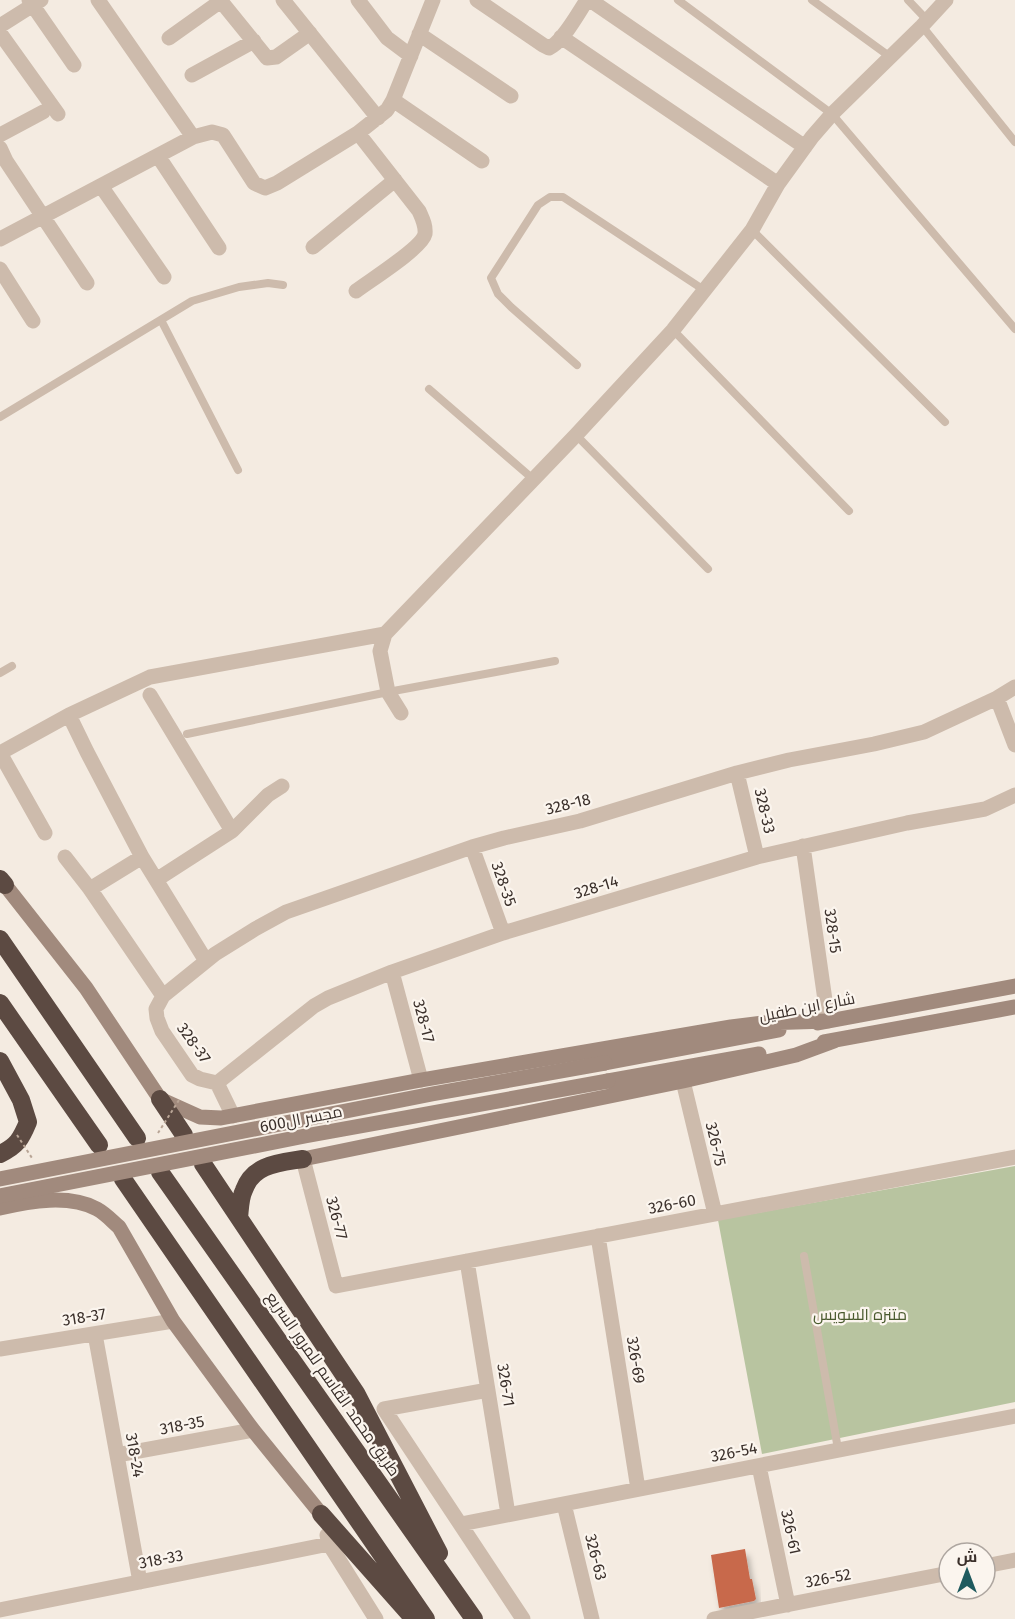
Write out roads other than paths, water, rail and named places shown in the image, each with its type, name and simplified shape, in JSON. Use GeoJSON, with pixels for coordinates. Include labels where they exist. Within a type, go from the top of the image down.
{"type":"FeatureCollection","features":[{"type":"Feature","properties":{"kind":"highway"},"geometry":{"type":"LineString","coordinates":[[0,939],[137,1138]]}},
{"type":"Feature","properties":{"kind":"highway"},"geometry":{"type":"LineString","coordinates":[[0,1003],[99,1145]]}},
{"type":"Feature","properties":{"kind":"highway"},"geometry":{"type":"LineString","coordinates":[[0,1061],[21,1100],[28,1122],[23,1135],[13,1148],[0,1154]]}},
{"type":"Feature","properties":{"kind":"highway"},"geometry":{"type":"LineString","coordinates":[[160,1099],[184,1135]]}},
{"type":"Feature","properties":{"kind":"highway"},"geometry":{"type":"LineString","coordinates":[[239,1218],[244,1189],[259,1170],[267,1165],[303,1159]]}},
{"type":"Feature","properties":{"kind":"highway"},"geometry":{"type":"LineString","coordinates":[[203,1164],[356,1393],[473,1619]]}},
{"type":"Feature","properties":{"kind":"highway","name":"طريق محمد القاسم للمرور السريع"},"geometry":{"type":"LineString","coordinates":[[160,1172],[473,1619]]}},
{"type":"Feature","properties":{"kind":"highway"},"geometry":{"type":"LineString","coordinates":[[123,1179],[426,1619]]}},
{"type":"Feature","properties":{"kind":"highway"},"geometry":{"type":"LineString","coordinates":[[321,1515],[414,1619]]}},
{"type":"Feature","properties":{"kind":"street"},"geometry":{"type":"LineString","coordinates":[[98,0],[193,138]]}},
{"type":"Feature","properties":{"kind":"street"},"geometry":{"type":"LineString","coordinates":[[283,0],[378,118]]}},
{"type":"Feature","properties":{"kind":"street"},"geometry":{"type":"LineString","coordinates":[[358,0],[387,38],[411,56]]}},
{"type":"Feature","properties":{"kind":"street"},"geometry":{"type":"LineString","coordinates":[[477,0],[549,48],[554,46],[589,0],[805,147]]}},
{"type":"Feature","properties":{"kind":"street"},"geometry":{"type":"LineString","coordinates":[[401,714],[388,692],[380,651],[385,634],[673,330],[752,230],[778,184],[832,114],[946,0]]}},
{"type":"Feature","properties":{"kind":"street"},"geometry":{"type":"LineString","coordinates":[[169,38],[221,1],[267,58],[276,57],[310,33]]}},
{"type":"Feature","properties":{"kind":"street"},"geometry":{"type":"LineString","coordinates":[[0,26],[35,2],[74,65]]}},
{"type":"Feature","properties":{"kind":"street"},"geometry":{"type":"LineString","coordinates":[[0,239],[193,138],[212,132],[223,135],[254,183],[265,188],[277,183],[358,133],[387,110],[411,56],[431,2]]}},
{"type":"Feature","properties":{"kind":"street"},"geometry":{"type":"LineString","coordinates":[[0,33],[50,113],[0,135]]}},
{"type":"Feature","properties":{"kind":"street"},"geometry":{"type":"LineString","coordinates":[[419,34],[511,96]]}},
{"type":"Feature","properties":{"kind":"street"},"geometry":{"type":"LineString","coordinates":[[561,37],[778,184]]}},
{"type":"Feature","properties":{"kind":"street"},"geometry":{"type":"LineString","coordinates":[[192,75],[254,41]]}},
{"type":"Feature","properties":{"kind":"street"},"geometry":{"type":"LineString","coordinates":[[393,99],[482,161]]}},
{"type":"Feature","properties":{"kind":"street"},"geometry":{"type":"LineString","coordinates":[[356,291],[412,250],[422,241],[425,233],[425,224],[419,211],[358,133]]}},
{"type":"Feature","properties":{"kind":"street"},"geometry":{"type":"LineString","coordinates":[[0,148],[6,161],[87,283]]}},
{"type":"Feature","properties":{"kind":"street"},"geometry":{"type":"LineString","coordinates":[[158,156],[219,248]]}},
{"type":"Feature","properties":{"kind":"street"},"geometry":{"type":"LineString","coordinates":[[313,247],[395,180]]}},
{"type":"Feature","properties":{"kind":"street"},"geometry":{"type":"LineString","coordinates":[[101,186],[164,277]]}},
{"type":"Feature","properties":{"kind":"street"},"geometry":{"type":"LineString","coordinates":[[0,269],[33,321]]}},
{"type":"Feature","properties":{"kind":"street"},"geometry":{"type":"LineString","coordinates":[[45,833],[0,753],[69,715],[150,677],[385,634]]}},
{"type":"Feature","properties":{"kind":"street","name":"328-18"},"geometry":{"type":"LineString","coordinates":[[160,1002],[206,961],[255,928],[286,912],[472,847],[580,821],[737,773],[924,732],[997,698],[1015,687]]}},
{"type":"Feature","properties":{"kind":"street"},"geometry":{"type":"LineString","coordinates":[[150,695],[232,831]]}},
{"type":"Feature","properties":{"kind":"street"},"geometry":{"type":"LineString","coordinates":[[997,698],[1015,745]]}},
{"type":"Feature","properties":{"kind":"street"},"geometry":{"type":"LineString","coordinates":[[69,715],[142,856],[206,961]]}},
{"type":"Feature","properties":{"kind":"street","name":"328-33"},"geometry":{"type":"LineString","coordinates":[[737,773],[757,857]]}},
{"type":"Feature","properties":{"kind":"street"},"geometry":{"type":"LineString","coordinates":[[156,880],[232,831],[268,795],[282,786]]}},
{"type":"Feature","properties":{"kind":"street","name":"328-14"},"geometry":{"type":"LineString","coordinates":[[217,1083],[314,1006],[392,972],[502,933],[757,857],[907,823],[985,809],[1015,795]]}},
{"type":"Feature","properties":{"kind":"street"},"geometry":{"type":"LineString","coordinates":[[985,809],[1015,806]]}},
{"type":"Feature","properties":{"kind":"street","name":"328-15"},"geometry":{"type":"LineString","coordinates":[[803,846],[828,1022]]}},
{"type":"Feature","properties":{"kind":"street","name":"328-35"},"geometry":{"type":"LineString","coordinates":[[472,847],[502,933]]}},
{"type":"Feature","properties":{"kind":"street"},"geometry":{"type":"LineString","coordinates":[[90,889],[142,856]]}},
{"type":"Feature","properties":{"kind":"street","name":"328-37"},"geometry":{"type":"LineString","coordinates":[[65,857],[90,889],[160,1002],[157,1018],[162,1031],[192,1075],[217,1083],[233,1116]]}},
{"type":"Feature","properties":{"kind":"street"},"geometry":{"type":"LineString","coordinates":[[2,880],[86,988],[160,1099],[200,1117],[233,1116],[421,1080],[739,1025],[828,1022]]}},
{"type":"Feature","properties":{"kind":"street","name":"328-17"},"geometry":{"type":"LineString","coordinates":[[392,972],[421,1080]]}},
{"type":"Feature","properties":{"kind":"street","name":"شارع ابن طفيل"},"geometry":{"type":"LineString","coordinates":[[605,1063],[1015,986]]}},
{"type":"Feature","properties":{"kind":"street"},"geometry":{"type":"LineString","coordinates":[[303,1159],[683,1081],[796,1055],[834,1041],[1015,1007]]}},
{"type":"Feature","properties":{"kind":"street","name":"مجسر ال600"},"geometry":{"type":"LineString","coordinates":[[0,1196],[305,1136],[834,1041]]}},
{"type":"Feature","properties":{"kind":"street","name":"مجسر ال600"},"geometry":{"type":"LineString","coordinates":[[0,1179],[432,1094],[605,1063]]}},
{"type":"Feature","properties":{"kind":"street","name":"326-75"},"geometry":{"type":"LineString","coordinates":[[683,1081],[715,1214]]}},
{"type":"Feature","properties":{"kind":"street","name":"326-60"},"geometry":{"type":"LineString","coordinates":[[336,1286],[1015,1157]]}},
{"type":"Feature","properties":{"kind":"street","name":"326-77"},"geometry":{"type":"LineString","coordinates":[[303,1159],[336,1286]]}},
{"type":"Feature","properties":{"kind":"street"},"geometry":{"type":"LineString","coordinates":[[0,1208],[42,1202],[71,1201],[96,1209],[119,1227],[173,1321],[253,1430],[321,1515],[329,1544],[376,1619]]}},
{"type":"Feature","properties":{"kind":"street","name":"326-69"},"geometry":{"type":"LineString","coordinates":[[598,1236],[638,1489]]}},
{"type":"Feature","properties":{"kind":"street","name":"326-71"},"geometry":{"type":"LineString","coordinates":[[467,1261],[508,1514]]}},
{"type":"Feature","properties":{"kind":"street","name":"318-37"},"geometry":{"type":"LineString","coordinates":[[0,1350],[173,1321]]}},
{"type":"Feature","properties":{"kind":"street","name":"318-24"},"geometry":{"type":"LineString","coordinates":[[95,1334],[140,1582]]}},
{"type":"Feature","properties":{"kind":"street"},"geometry":{"type":"LineString","coordinates":[[488,1390],[384,1409],[523,1619]]}},
{"type":"Feature","properties":{"kind":"street","name":"326-54"},"geometry":{"type":"LineString","coordinates":[[461,1524],[1015,1416]]}},
{"type":"Feature","properties":{"kind":"street","name":"318-35"},"geometry":{"type":"LineString","coordinates":[[117,1455],[253,1430]]}},
{"type":"Feature","properties":{"kind":"street","name":"326-61"},"geometry":{"type":"LineString","coordinates":[[759,1466],[788,1605]]}},
{"type":"Feature","properties":{"kind":"street","name":"326-63"},"geometry":{"type":"LineString","coordinates":[[564,1504],[592,1619]]}},
{"type":"Feature","properties":{"kind":"street","name":"318-33"},"geometry":{"type":"LineString","coordinates":[[0,1610],[329,1544]]}},
{"type":"Feature","properties":{"kind":"street"},"geometry":{"type":"LineString","coordinates":[[997,1564],[1015,1560]]}},
{"type":"Feature","properties":{"kind":"street","name":"326-52"},"geometry":{"type":"LineString","coordinates":[[714,1619],[937,1575]]}},
{"type":"Feature","properties":{"kind":"lane"},"geometry":{"type":"LineString","coordinates":[[678,0],[832,114],[1015,329]]}},
{"type":"Feature","properties":{"kind":"lane"},"geometry":{"type":"LineString","coordinates":[[812,0],[890,56]]}},
{"type":"Feature","properties":{"kind":"lane"},"geometry":{"type":"LineString","coordinates":[[908,0],[1015,142]]}},
{"type":"Feature","properties":{"kind":"lane"},"geometry":{"type":"LineString","coordinates":[[577,365],[511,308],[498,294],[491,278],[538,205],[550,197],[564,197],[704,291]]}},
{"type":"Feature","properties":{"kind":"lane"},"geometry":{"type":"LineString","coordinates":[[752,230],[945,422]]}},
{"type":"Feature","properties":{"kind":"lane"},"geometry":{"type":"LineString","coordinates":[[0,417],[192,301],[239,287],[268,283],[284,285]]}},
{"type":"Feature","properties":{"kind":"lane"},"geometry":{"type":"LineString","coordinates":[[161,320],[238,470]]}},
{"type":"Feature","properties":{"kind":"lane"},"geometry":{"type":"LineString","coordinates":[[673,330],[849,511]]}},
{"type":"Feature","properties":{"kind":"lane"},"geometry":{"type":"LineString","coordinates":[[429,389],[533,479]]}},
{"type":"Feature","properties":{"kind":"lane"},"geometry":{"type":"LineString","coordinates":[[576,435],[708,569]]}},
{"type":"Feature","properties":{"kind":"lane"},"geometry":{"type":"LineString","coordinates":[[187,734],[388,692],[555,661]]}},
{"type":"Feature","properties":{"kind":"lane"},"geometry":{"type":"LineString","coordinates":[[0,674],[12,666]]}},
{"type":"Feature","properties":{"kind":"lane"},"geometry":{"type":"LineString","coordinates":[[804,1256],[838,1449]]}},
{"type":"Feature","properties":{"kind":"park label","name":"متنزه السويس"},"geometry":{"type":"Point","coordinates":[860,1314]}}]}
